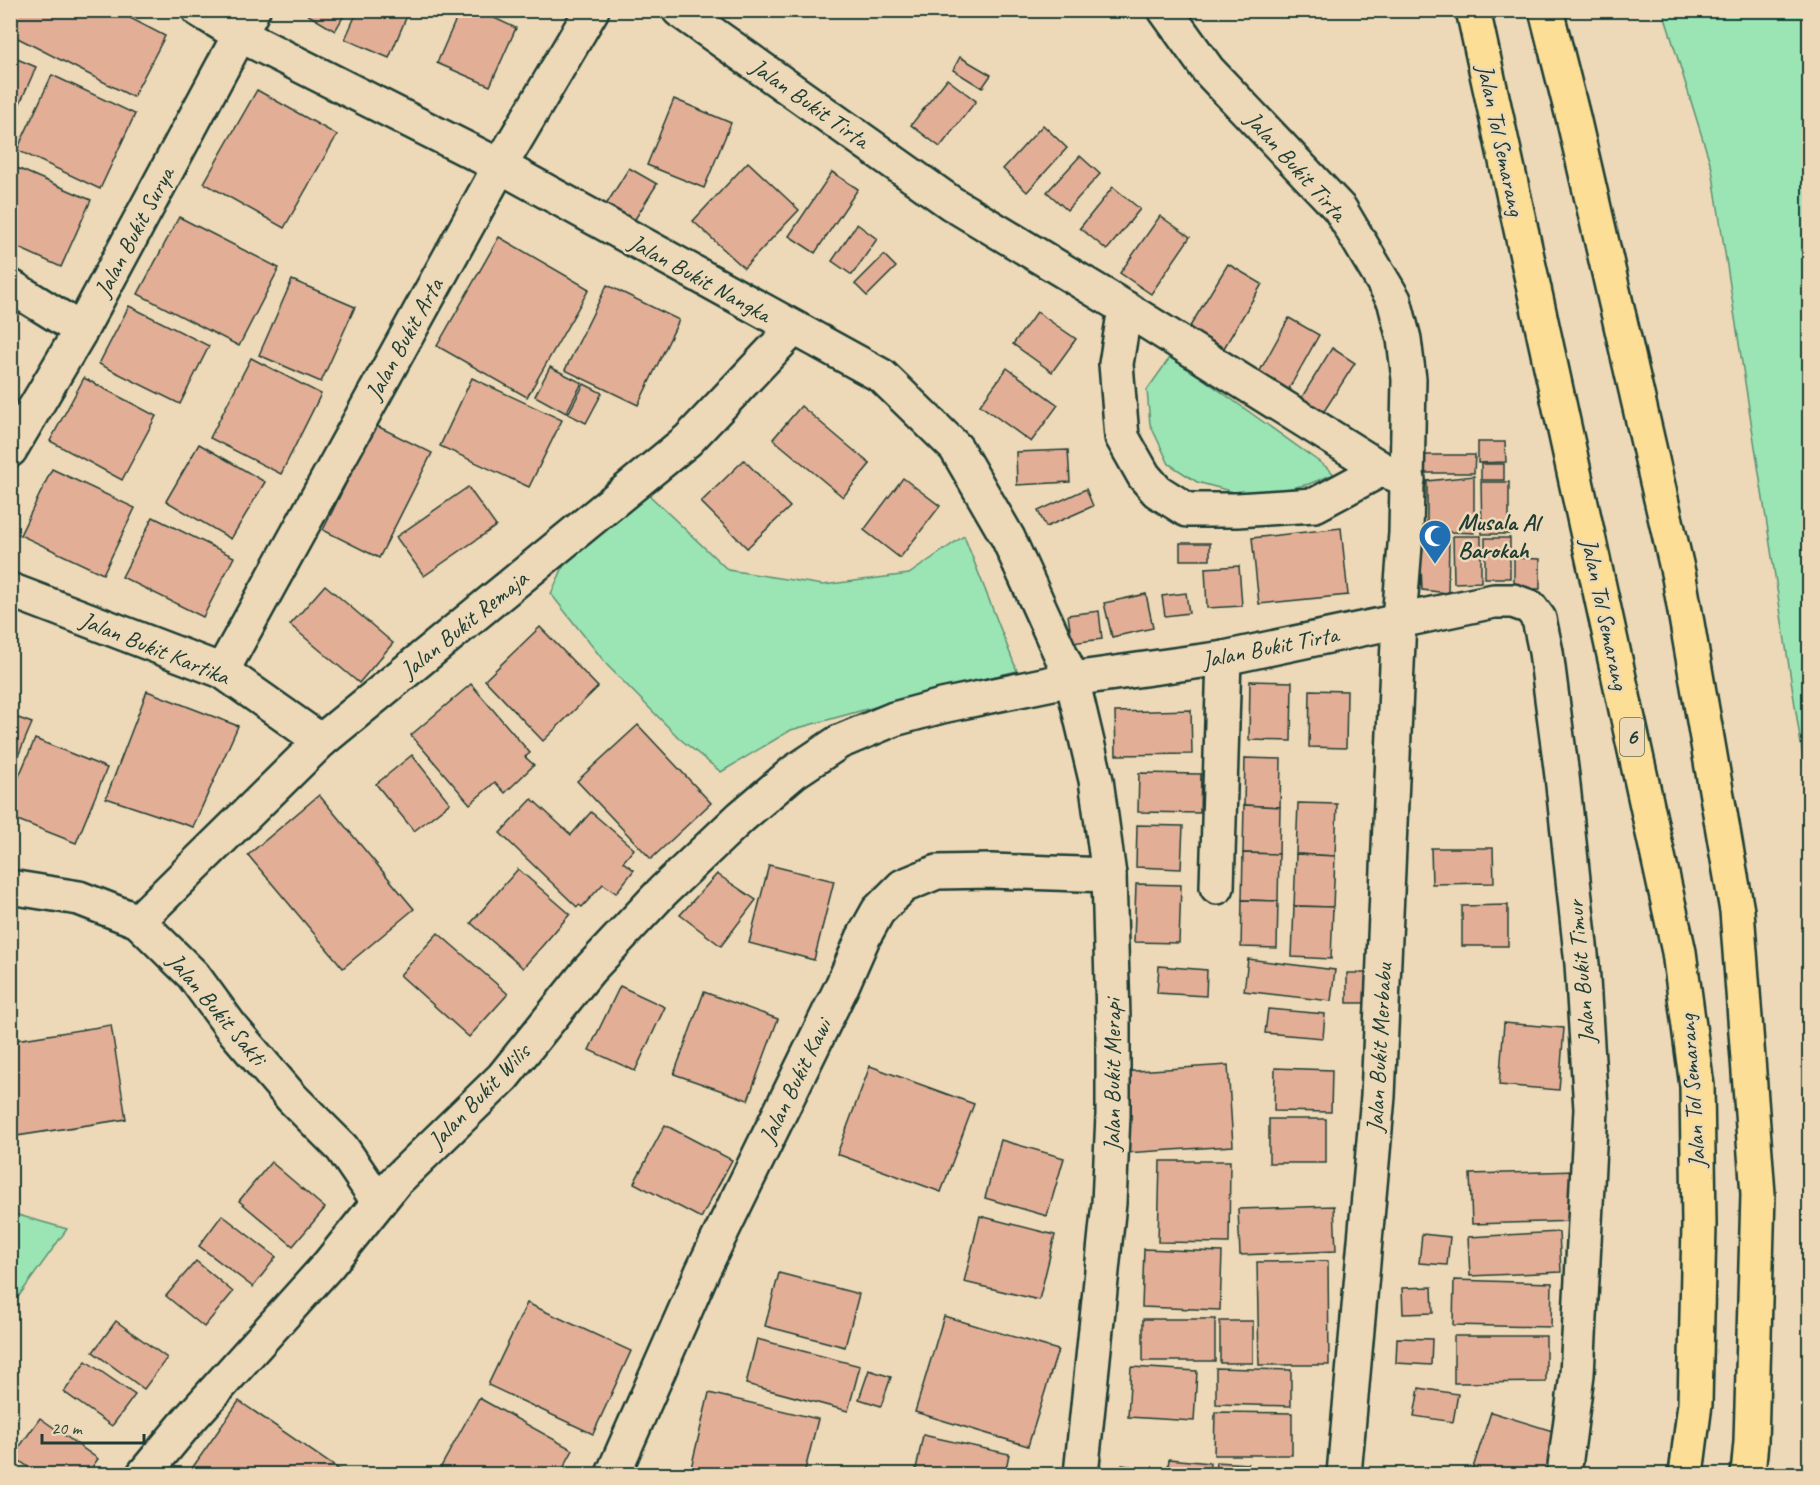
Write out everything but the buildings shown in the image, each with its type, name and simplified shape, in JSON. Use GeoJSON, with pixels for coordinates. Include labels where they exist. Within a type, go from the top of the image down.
{"type":"FeatureCollection","features":[{"type":"Feature","properties":{"kind":"highway","name":"Jalan Tol Semarang"},"geometry":{"type":"LineString","coordinates":[[1473,10],[1679,952],[1697,1086],[1699,1214],[1695,1404],[1686,1474]]}},
{"type":"Feature","properties":{"kind":"highway"},"geometry":{"type":"LineString","coordinates":[[1546,10],[1576,128],[1679,577],[1737,911],[1758,1194],[1751,1442],[1748,1474]]}},
{"type":"Feature","properties":{"kind":"street","name":"Jalan Bukit Nangka"},"geometry":{"type":"LineString","coordinates":[[199,10],[247,23],[793,329],[882,376],[957,448],[1008,538],[1072,679]]}},
{"type":"Feature","properties":{"kind":"street","name":"Jalan Bukit Arta"},"geometry":{"type":"LineString","coordinates":[[222,671],[500,166],[592,10]]}},
{"type":"Feature","properties":{"kind":"street","name":"Jalan Bukit Tirta"},"geometry":{"type":"LineString","coordinates":[[679,10],[951,202],[1395,474]]}},
{"type":"Feature","properties":{"kind":"street","name":"Jalan Bukit Tirta"},"geometry":{"type":"LineString","coordinates":[[839,742],[904,717],[942,706],[1072,679],[1224,658],[1399,620],[1406,533],[1395,474],[1409,379],[1404,339],[1394,300],[1340,209],[1208,70],[1165,10]]}},
{"type":"Feature","properties":{"kind":"street","name":"Jalan Bukit Surya"},"geometry":{"type":"LineString","coordinates":[[10,450],[81,330],[247,23]]}},
{"type":"Feature","properties":{"kind":"street"},"geometry":{"type":"LineString","coordinates":[[10,286],[81,330]]}},
{"type":"Feature","properties":{"kind":"street"},"geometry":{"type":"LineString","coordinates":[[1125,308],[1116,364],[1122,437],[1144,476],[1157,491],[1186,510],[1237,510],[1315,505],[1395,474]]}},
{"type":"Feature","properties":{"kind":"street","name":"Jalan Bukit Remaja"},"geometry":{"type":"LineString","coordinates":[[138,921],[321,741],[688,440],[793,329]]}},
{"type":"Feature","properties":{"kind":"street","name":"Jalan Bukit Kartika"},"geometry":{"type":"LineString","coordinates":[[10,590],[222,671],[321,741]]}},
{"type":"Feature","properties":{"kind":"street","name":"Jalan Bukit Timur"},"geometry":{"type":"LineString","coordinates":[[1399,620],[1494,601],[1513,601],[1530,607],[1539,619],[1546,652],[1582,964],[1591,1109],[1577,1374],[1564,1474]]}},
{"type":"Feature","properties":{"kind":"street","name":"Jalan Bukit Merbabu"},"geometry":{"type":"LineString","coordinates":[[1344,1474],[1378,1096],[1399,620]]}},
{"type":"Feature","properties":{"kind":"street"},"geometry":{"type":"LineString","coordinates":[[1217,886],[1224,658]]}},
{"type":"Feature","properties":{"kind":"street","name":"Jalan Bukit Merapi"},"geometry":{"type":"LineString","coordinates":[[1072,679],[1096,780],[1109,875],[1113,1019],[1110,1192],[1081,1474]]}},
{"type":"Feature","properties":{"kind":"street","name":"Jalan Bukit Wilis"},"geometry":{"type":"LineString","coordinates":[[144,1474],[188,1421],[329,1264],[378,1201],[503,1077],[589,970],[663,891],[741,817],[794,772],[839,742]]}},
{"type":"Feature","properties":{"kind":"street","name":"Jalan Bukit Kawi"},"geometry":{"type":"LineString","coordinates":[[613,1474],[703,1270],[878,911],[903,886],[937,872],[991,871],[1109,875]]}},
{"type":"Feature","properties":{"kind":"street","name":"Jalan Bukit Sakti"},"geometry":{"type":"LineString","coordinates":[[10,887],[78,898],[138,921],[193,975],[231,1027],[292,1098],[342,1148],[378,1201]]}},
{"type":"Feature","properties":{"kind":"green space"},"geometry":{"type":"Polygon","coordinates":[[[1663,11],[1809,11],[1809,796],[1712,169],[1663,11]]]}},
{"type":"Feature","properties":{"kind":"green space"},"geometry":{"type":"Polygon","coordinates":[[[1171,356],[1334,474],[1309,484],[1252,497],[1197,482],[1169,464],[1150,424],[1147,390],[1171,356]]]}},
{"type":"Feature","properties":{"kind":"green space"},"geometry":{"type":"Polygon","coordinates":[[[649,495],[728,570],[823,585],[909,574],[964,536],[1017,671],[791,730],[721,772],[680,739],[607,665],[551,594],[573,545],[649,495]]]}},
{"type":"Feature","properties":{"kind":"green space"},"geometry":{"type":"Polygon","coordinates":[[[10,1213],[67,1229],[11,1307],[10,1213]]]}},
{"type":"Feature","properties":{"kind":"place","name":"Musala Al Barokah"},"geometry":{"type":"Point","coordinates":[1435,565]}}]}
